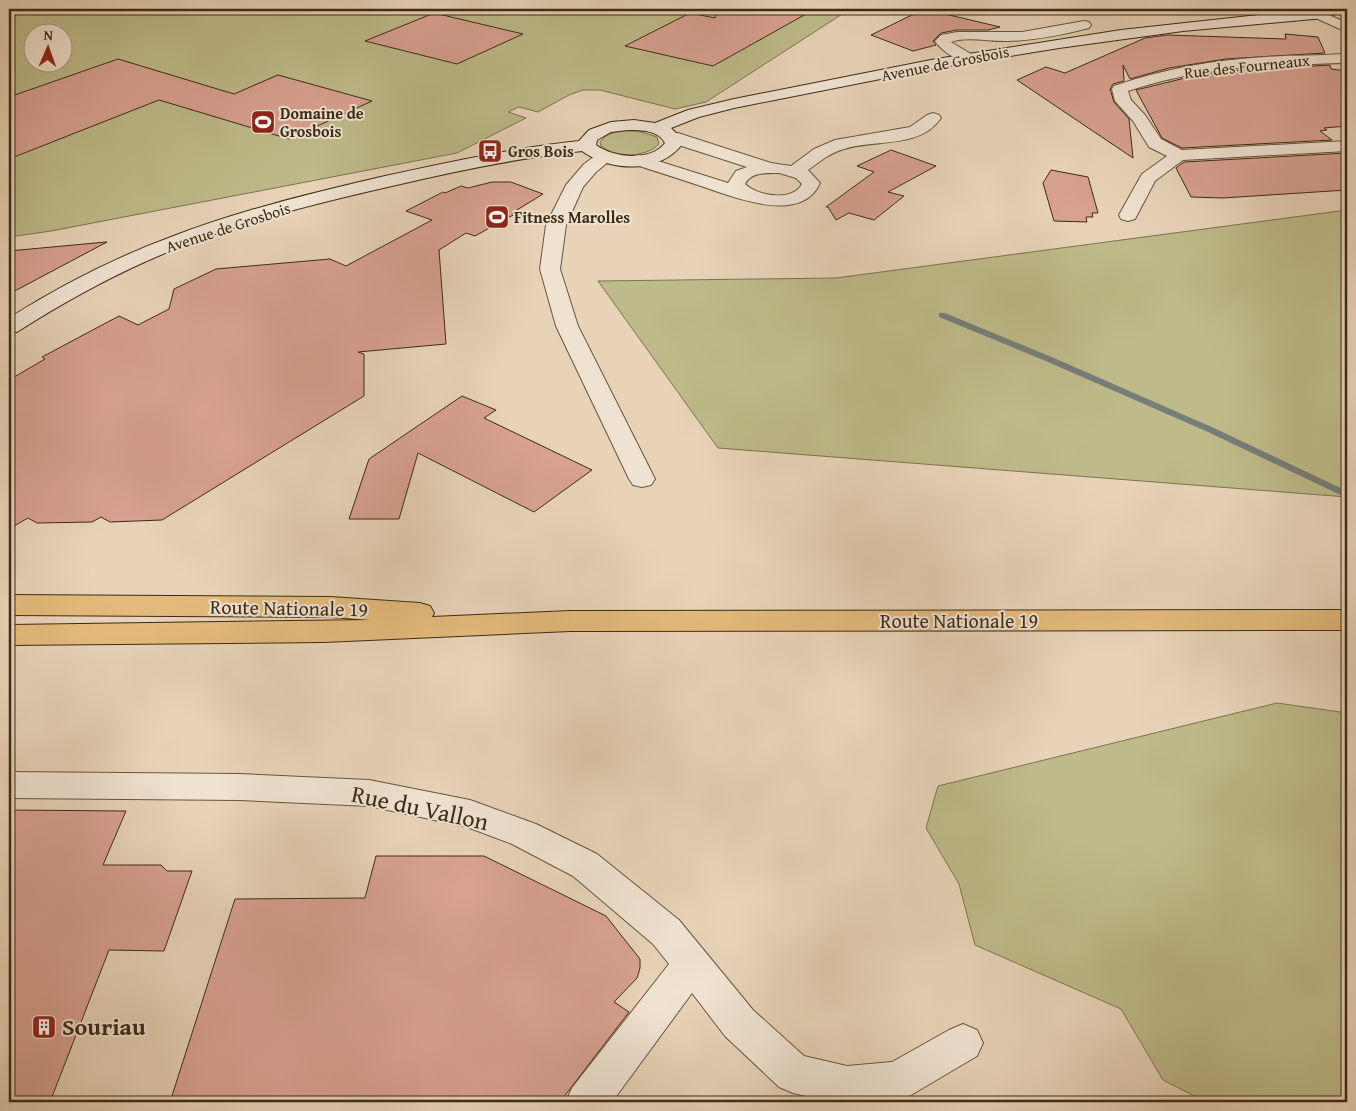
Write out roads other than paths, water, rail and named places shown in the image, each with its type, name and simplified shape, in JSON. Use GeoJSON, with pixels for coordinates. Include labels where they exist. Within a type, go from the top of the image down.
{"type":"FeatureCollection","features":[{"type":"Feature","properties":{"kind":"main road","name":"Route Nationale 19"},"geometry":{"type":"LineString","coordinates":[[9,605],[330,607],[570,621]]}},
{"type":"Feature","properties":{"kind":"main road","name":"Route Nationale 19"},"geometry":{"type":"LineString","coordinates":[[9,636],[324,632],[570,621],[1347,620]]}},
{"type":"Feature","properties":{"kind":"street","name":"Avenue de Grosbois"},"geometry":{"type":"LineString","coordinates":[[1237,19],[1278,9]]}},
{"type":"Feature","properties":{"kind":"street"},"geometry":{"type":"LineString","coordinates":[[1287,9],[1329,14]]}},
{"type":"Feature","properties":{"kind":"street","name":"Avenue de Grosbois"},"geometry":{"type":"LineString","coordinates":[[9,326],[95,277],[182,239],[235,221],[311,200],[462,164],[554,148],[590,139],[608,128],[628,125],[657,128],[668,123],[743,103],[966,57],[1237,19],[1329,14]]}},
{"type":"Feature","properties":{"kind":"street"},"geometry":{"type":"LineString","coordinates":[[966,57],[947,47],[942,41],[944,38],[962,36],[1008,38],[1033,36],[1084,25]]}},
{"type":"Feature","properties":{"kind":"street","name":"Rue des Fourneaux"},"geometry":{"type":"LineString","coordinates":[[1345,58],[1284,60],[1206,67],[1141,81],[1120,89],[1122,101],[1139,118],[1155,143],[1178,155],[1195,156],[1347,146]]}},
{"type":"Feature","properties":{"kind":"street"},"geometry":{"type":"LineString","coordinates":[[795,172],[820,153],[841,144],[898,136],[916,131],[933,118]]}},
{"type":"Feature","properties":{"kind":"street"},"geometry":{"type":"LineString","coordinates":[[590,139],[596,154],[605,157],[639,160],[755,198],[784,200],[805,194],[810,189],[811,183],[807,178],[795,172],[770,168],[672,137],[657,128]]}},
{"type":"Feature","properties":{"kind":"street"},"geometry":{"type":"LineString","coordinates":[[639,160],[653,158],[671,149],[674,143],[672,137]]}},
{"type":"Feature","properties":{"kind":"street"},"geometry":{"type":"LineString","coordinates":[[1128,215],[1148,178],[1178,155]]}},
{"type":"Feature","properties":{"kind":"street"},"geometry":{"type":"LineString","coordinates":[[605,157],[590,168],[575,185],[556,225],[550,269],[567,326],[642,479]]}},
{"type":"Feature","properties":{"kind":"street"},"geometry":{"type":"LineString","coordinates":[[755,198],[739,190],[736,185],[737,180],[749,172],[770,168]]}},
{"type":"Feature","properties":{"kind":"street","name":"Rue du Vallon"},"geometry":{"type":"LineString","coordinates":[[9,785],[240,787],[369,793],[470,814],[524,834],[586,865],[666,932],[739,1023],[793,1073],[847,1086],[897,1081],[963,1044]]}},
{"type":"Feature","properties":{"kind":"street"},"geometry":{"type":"LineString","coordinates":[[587,1102],[691,964]]}},
{"type":"Feature","properties":{"kind":"waterway"},"geometry":{"type":"LineString","coordinates":[[942,315],[1211,430],[1347,495]]}},
{"type":"Feature","properties":{"kind":"place","name":"Domaine de Grosbois"},"geometry":{"type":"Point","coordinates":[263,122]}},
{"type":"Feature","properties":{"kind":"place","name":"Gros Bois"},"geometry":{"type":"Point","coordinates":[490,151]}},
{"type":"Feature","properties":{"kind":"place","name":"Fitness Marolles"},"geometry":{"type":"Point","coordinates":[497,217]}},
{"type":"Feature","properties":{"kind":"place","name":"Souriau"},"geometry":{"type":"Point","coordinates":[44,1027]}}]}
